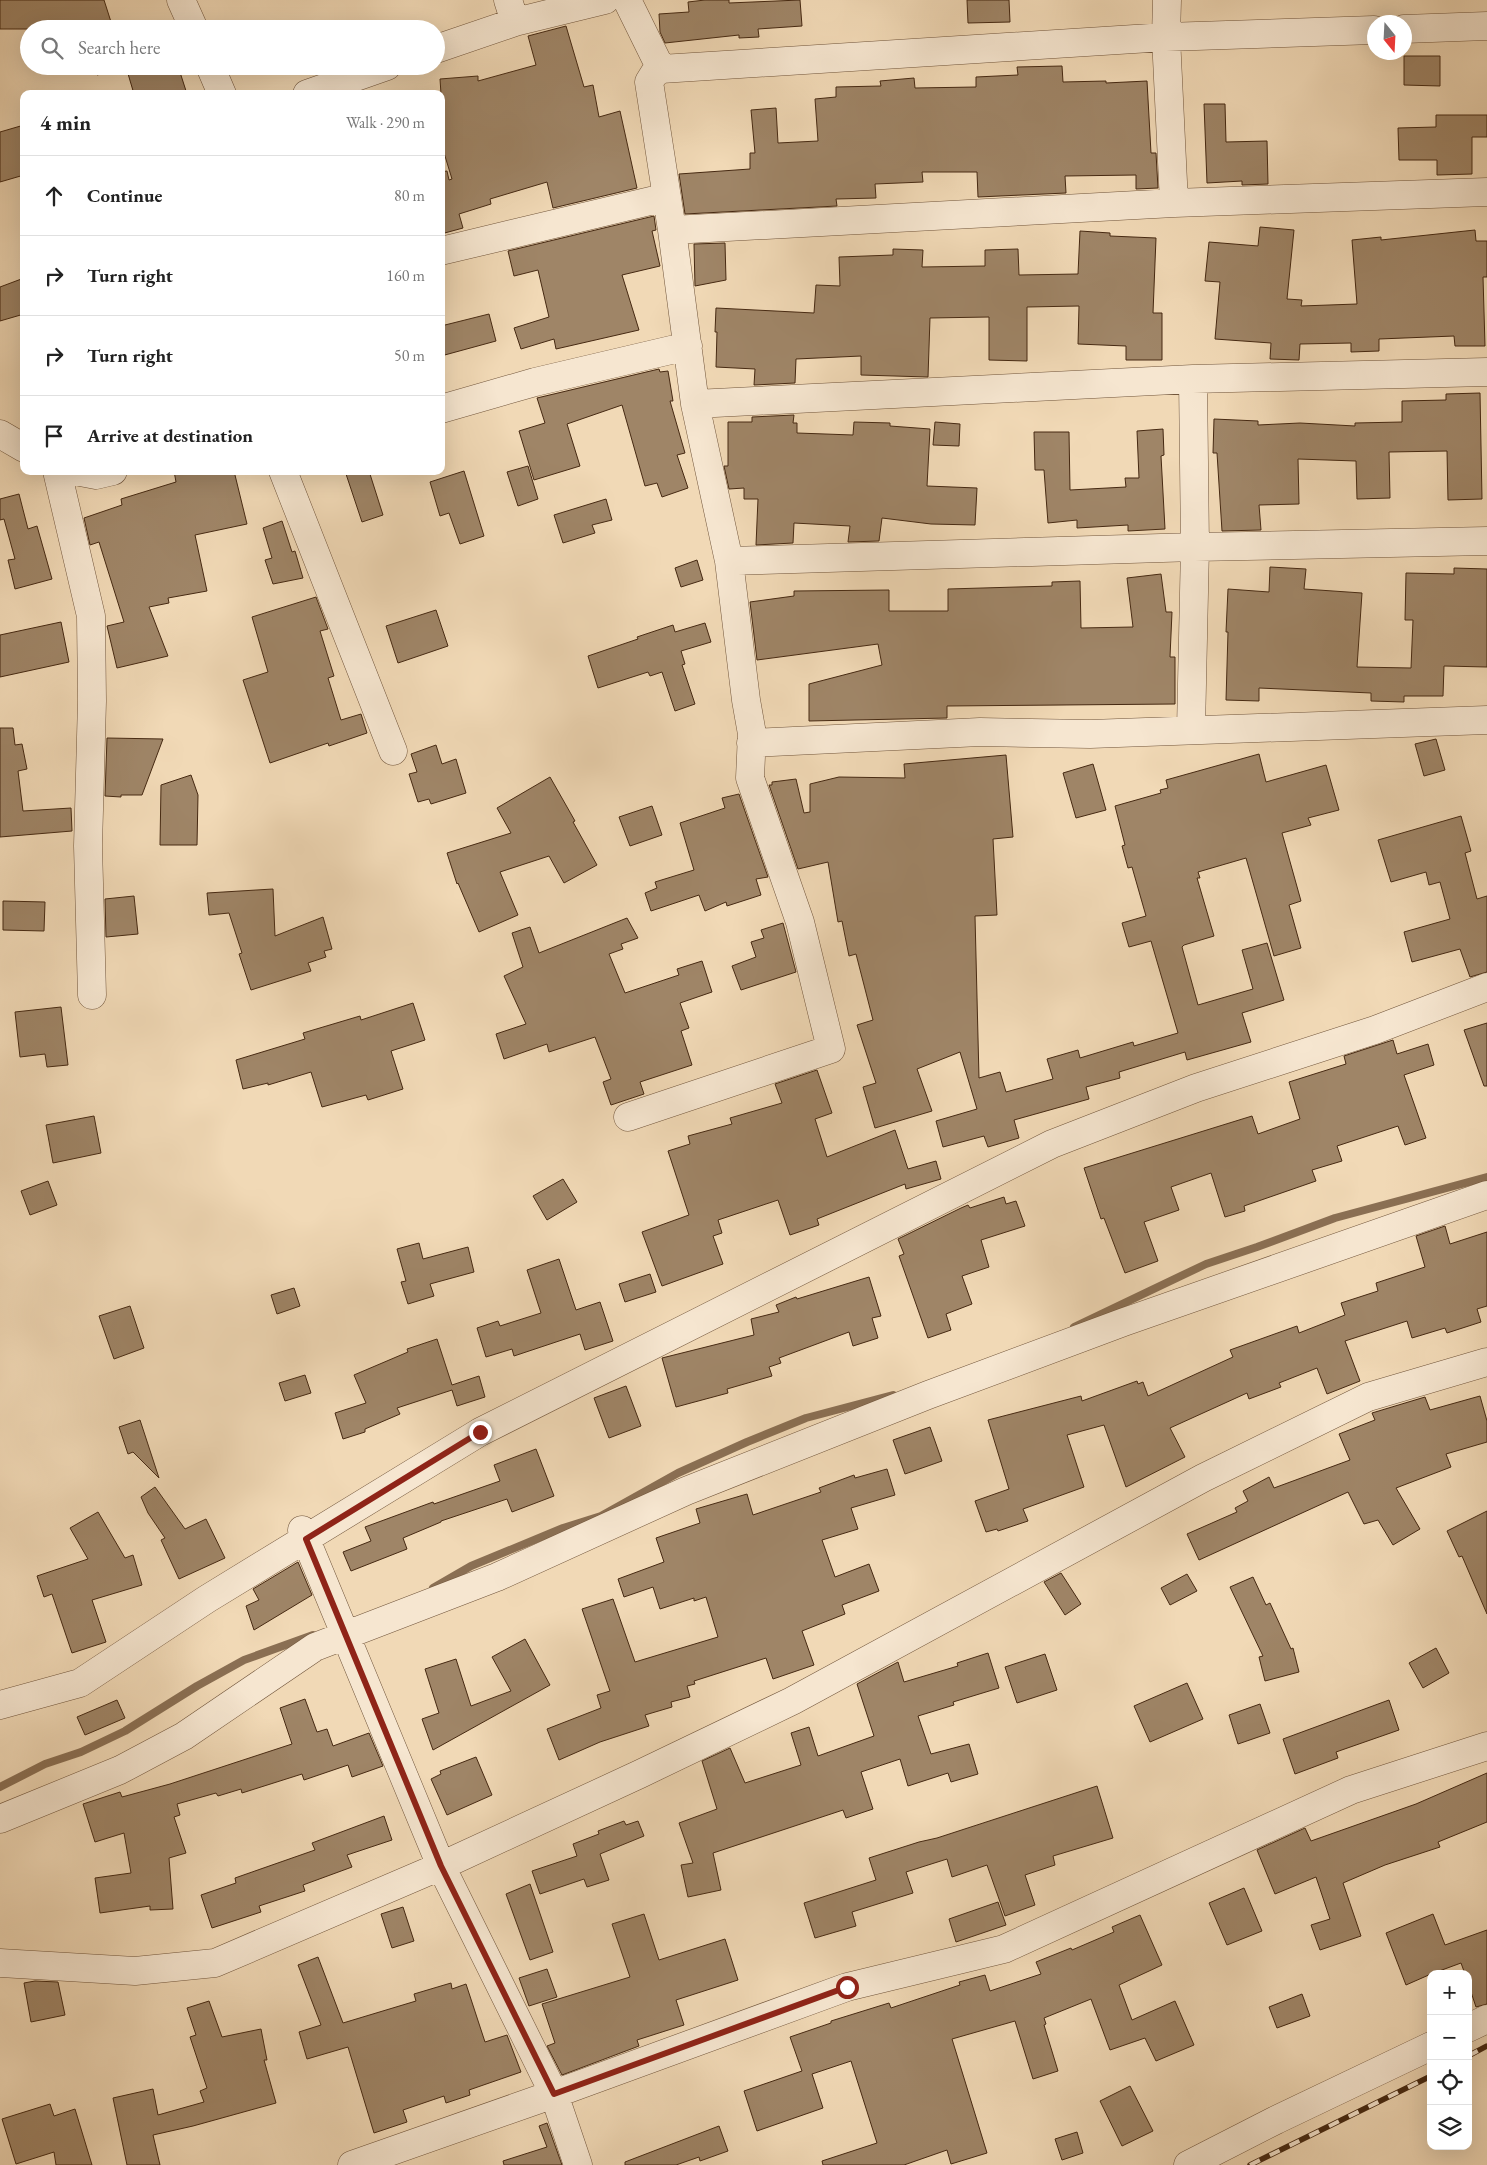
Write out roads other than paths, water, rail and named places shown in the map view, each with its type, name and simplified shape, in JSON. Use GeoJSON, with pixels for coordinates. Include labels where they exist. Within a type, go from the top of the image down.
{"type":"FeatureCollection","features":[{"type":"Feature","properties":{"kind":"street"},"geometry":{"type":"LineString","coordinates":[[181,0],[190,20]]}},
{"type":"Feature","properties":{"kind":"street"},"geometry":{"type":"LineString","coordinates":[[445,44],[512,11],[605,0]]}},
{"type":"Feature","properties":{"kind":"street"},"geometry":{"type":"LineString","coordinates":[[627,0],[661,69]]}},
{"type":"Feature","properties":{"kind":"street"},"geometry":{"type":"LineString","coordinates":[[1167,0],[1166,37],[1174,203]]}},
{"type":"Feature","properties":{"kind":"street"},"geometry":{"type":"LineString","coordinates":[[1412,29],[1487,26]]}},
{"type":"Feature","properties":{"kind":"street"},"geometry":{"type":"LineString","coordinates":[[628,1117],[831,1049],[800,922],[750,778],[752,734],[729,561],[695,404],[672,230],[649,82],[654,74],[661,69],[1166,37],[1367,30]]}},
{"type":"Feature","properties":{"kind":"street"},"geometry":{"type":"LineString","coordinates":[[214,75],[220,90]]}},
{"type":"Feature","properties":{"kind":"street"},"geometry":{"type":"LineString","coordinates":[[318,90],[361,75]]}},
{"type":"Feature","properties":{"kind":"street"},"geometry":{"type":"LineString","coordinates":[[672,230],[1174,203],[1487,192]]}},
{"type":"Feature","properties":{"kind":"street"},"geometry":{"type":"LineString","coordinates":[[445,250],[667,196]]}},
{"type":"Feature","properties":{"kind":"street"},"geometry":{"type":"LineString","coordinates":[[445,408],[536,382],[688,346]]}},
{"type":"Feature","properties":{"kind":"street"},"geometry":{"type":"LineString","coordinates":[[695,404],[1193,379],[1487,372]]}},
{"type":"Feature","properties":{"kind":"street"},"geometry":{"type":"LineString","coordinates":[[1191,729],[1195,547],[1193,379]]}},
{"type":"Feature","properties":{"kind":"street"},"geometry":{"type":"LineString","coordinates":[[0,434],[20,446]]}},
{"type":"Feature","properties":{"kind":"street"},"geometry":{"type":"LineString","coordinates":[[59,475],[91,616],[92,701],[88,846],[92,995]]}},
{"type":"Feature","properties":{"kind":"street"},"geometry":{"type":"LineString","coordinates":[[285,475],[392,751]]}},
{"type":"Feature","properties":{"kind":"street"},"geometry":{"type":"LineString","coordinates":[[729,561],[1195,547],[1487,541]]}},
{"type":"Feature","properties":{"kind":"street"},"geometry":{"type":"LineString","coordinates":[[751,743],[980,732],[1090,734],[1487,720]]}},
{"type":"Feature","properties":{"kind":"street"},"geometry":{"type":"LineString","coordinates":[[0,1705],[80,1683],[304,1534],[480,1432],[1052,1144],[1196,1088],[1375,1030],[1487,987]]}},
{"type":"Feature","properties":{"kind":"street"},"geometry":{"type":"LineString","coordinates":[[0,1819],[120,1770],[184,1736],[316,1647],[497,1577],[686,1491],[928,1395],[1124,1322],[1487,1195]]}},
{"type":"Feature","properties":{"kind":"street"},"geometry":{"type":"LineString","coordinates":[[0,1963],[135,1971],[215,1963],[441,1866],[792,1701],[1203,1478],[1368,1397],[1487,1362]]}},
{"type":"Feature","properties":{"kind":"street"},"geometry":{"type":"LineString","coordinates":[[304,1534],[441,1866],[554,2094],[578,2165]]}},
{"type":"Feature","properties":{"kind":"street"},"geometry":{"type":"LineString","coordinates":[[352,2165],[554,2094],[847,1987],[1004,1949],[1352,1790],[1487,1746]]}},
{"type":"Feature","properties":{"kind":"street"},"geometry":{"type":"LineString","coordinates":[[1472,2026],[1487,2019]]}},
{"type":"Feature","properties":{"kind":"street"},"geometry":{"type":"LineString","coordinates":[[1188,2165],[1276,2120],[1427,2048]]}},
{"type":"Feature","properties":{"kind":"waterway"},"geometry":{"type":"LineString","coordinates":[[1074,1327],[1206,1264],[1335,1218],[1487,1177]]}},
{"type":"Feature","properties":{"kind":"waterway"},"geometry":{"type":"LineString","coordinates":[[433,1588],[471,1566],[563,1528],[601,1516],[678,1473],[747,1442],[806,1418],[893,1395]]}},
{"type":"Feature","properties":{"kind":"waterway"},"geometry":{"type":"LineString","coordinates":[[0,1787],[45,1764],[81,1752],[125,1731],[197,1686],[244,1660],[313,1635]]}},
{"type":"Feature","properties":{"kind":"railway"},"geometry":{"type":"LineString","coordinates":[[1472,2054],[1487,2046]]}},
{"type":"Feature","properties":{"kind":"railway"},"geometry":{"type":"LineString","coordinates":[[1250,2165],[1427,2078]]}}]}
